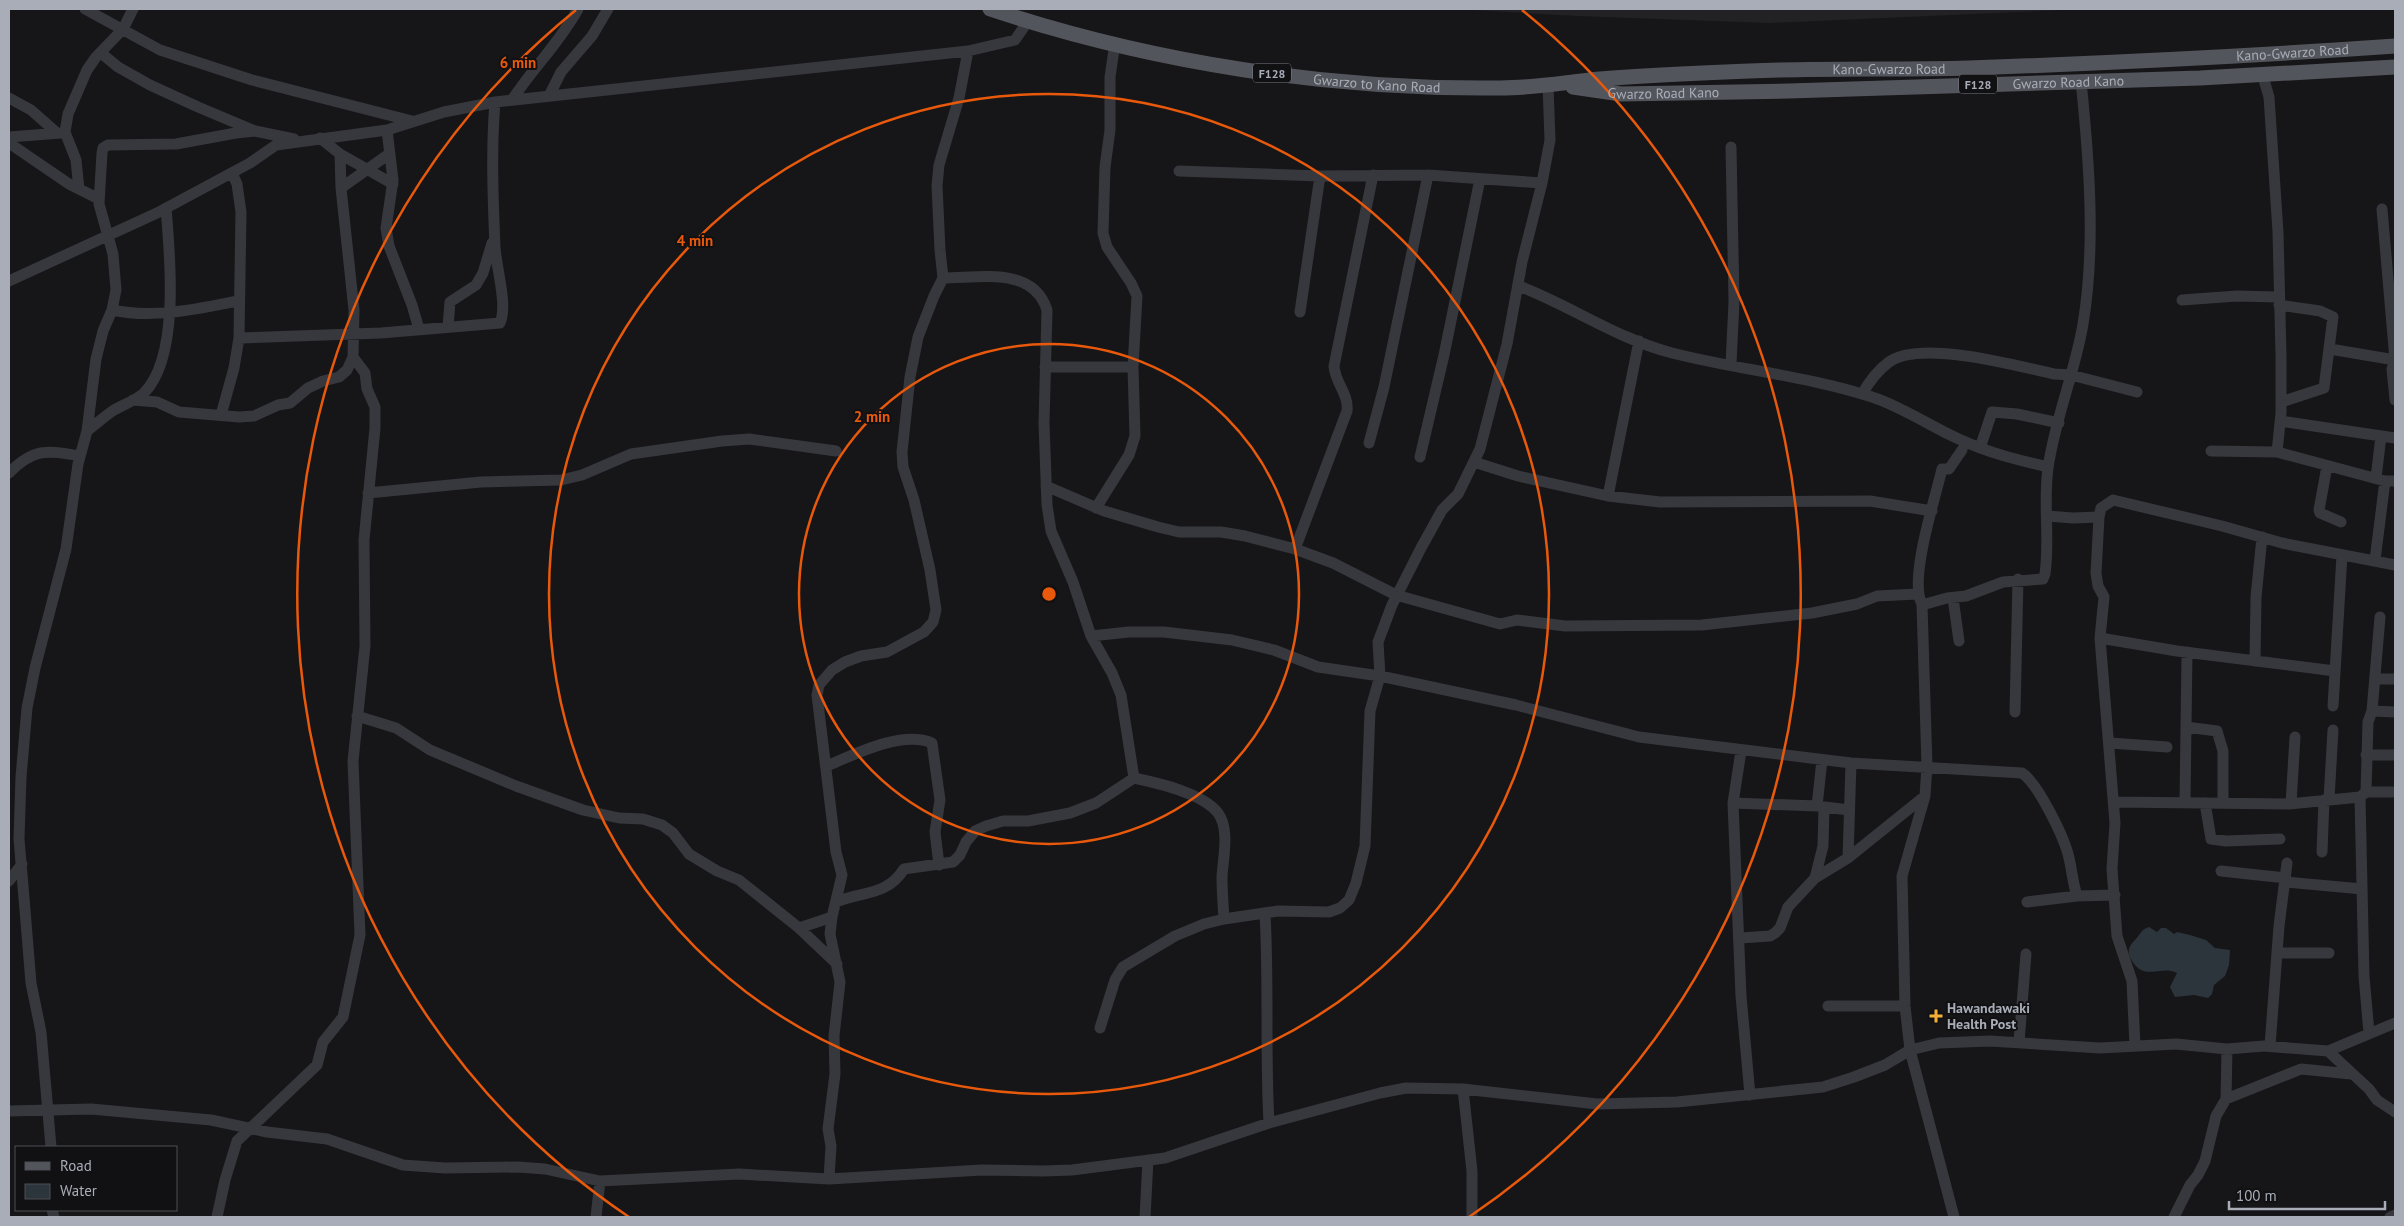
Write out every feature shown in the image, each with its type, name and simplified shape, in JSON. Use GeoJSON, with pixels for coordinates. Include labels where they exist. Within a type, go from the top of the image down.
{"type":"FeatureCollection","features":[{"type":"Feature","properties":{"kind":"main road","name":"Gwarzo to Kano Road"},"geometry":{"type":"LineString","coordinates":[[990,9],[1028,22],[1165,55],[1233,67],[1340,81],[1494,88],[1555,85]]}},
{"type":"Feature","properties":{"kind":"main road","name":"Kano-Gwarzo Road"},"geometry":{"type":"LineString","coordinates":[[1555,85],[1677,74],[1971,68],[2219,57],[2395,46]]}},
{"type":"Feature","properties":{"kind":"main road","name":"Gwarzo Road Kano"},"geometry":{"type":"LineString","coordinates":[[1555,85],[1621,94],[2200,78],[2395,67]]}},
{"type":"Feature","properties":{"kind":"street"},"geometry":{"type":"LineString","coordinates":[[85,9],[101,14],[122,29],[160,50],[252,80],[412,122]]}},
{"type":"Feature","properties":{"kind":"street"},"geometry":{"type":"LineString","coordinates":[[61,133],[76,94],[88,70],[122,29],[133,9]]}},
{"type":"Feature","properties":{"kind":"street"},"geometry":{"type":"LineString","coordinates":[[512,100],[528,75],[568,28],[578,9]]}},
{"type":"Feature","properties":{"kind":"street"},"geometry":{"type":"LineString","coordinates":[[549,96],[561,72],[592,36],[608,9]]}},
{"type":"Feature","properties":{"kind":"street"},"geometry":{"type":"LineString","coordinates":[[101,14],[110,42]]}},
{"type":"Feature","properties":{"kind":"street"},"geometry":{"type":"LineString","coordinates":[[9,282],[108,237],[166,208],[232,173],[276,145],[387,130],[467,106],[495,102],[968,51],[1015,40],[1028,22]]}},
{"type":"Feature","properties":{"kind":"street"},"geometry":{"type":"LineString","coordinates":[[1096,508],[1129,455],[1135,436],[1133,367],[1137,296],[1131,283],[1106,247],[1103,233],[1105,167],[1110,130],[1110,78],[1115,43]]}},
{"type":"Feature","properties":{"kind":"street"},"geometry":{"type":"LineString","coordinates":[[829,1178],[831,1146],[828,1129],[835,1074],[834,1036],[840,982],[830,934],[842,875],[836,852],[817,695],[819,685],[824,677],[845,662],[861,656],[887,652],[924,632],[933,622],[936,610],[930,570],[914,500],[903,467],[902,452],[910,377],[918,337],[934,296],[944,278],[940,250],[937,186],[939,165],[959,98],[968,51]]}},
{"type":"Feature","properties":{"kind":"street"},"geometry":{"type":"LineString","coordinates":[[101,52],[118,67],[150,85],[255,131],[302,140]]}},
{"type":"Feature","properties":{"kind":"street"},"geometry":{"type":"LineString","coordinates":[[2262,74],[2269,97],[2278,232],[2280,421],[2277,452]]}},
{"type":"Feature","properties":{"kind":"street"},"geometry":{"type":"LineString","coordinates":[[1046,486],[1096,508],[1179,532],[1222,532],[1295,549],[1333,563],[1396,595],[1500,624],[1517,620],[1565,626],[1702,625],[1812,613],[1857,604],[1877,596],[1920,600],[1953,598],[1966,596],[2003,582],[2018,579],[2043,579],[2046,562],[2047,516],[2045,503],[2048,467],[2083,326],[2090,272],[2087,146],[2081,81]]}},
{"type":"Feature","properties":{"kind":"street"},"geometry":{"type":"LineString","coordinates":[[1100,1028],[1115,980],[1123,966],[1176,936],[1204,924],[1224,919],[1278,911],[1329,912],[1340,908],[1349,900],[1356,883],[1365,846],[1370,711],[1380,676],[1378,642],[1396,595],[1442,510],[1458,494],[1474,462],[1493,402],[1519,286],[1522,262],[1542,183],[1550,140],[1555,85]]}},
{"type":"Feature","properties":{"kind":"street"},"geometry":{"type":"LineString","coordinates":[[9,98],[31,110],[61,133],[76,160],[78,189]]}},
{"type":"Feature","properties":{"kind":"street"},"geometry":{"type":"LineString","coordinates":[[239,338],[354,334],[498,324],[501,321],[502,307],[495,234],[492,143],[495,102]]}},
{"type":"Feature","properties":{"kind":"street"},"geometry":{"type":"LineString","coordinates":[[387,130],[393,184],[386,228],[389,246],[412,305],[419,329]]}},
{"type":"Feature","properties":{"kind":"street"},"geometry":{"type":"LineString","coordinates":[[51,1146],[41,1032],[31,983],[19,839],[20,794],[27,708],[35,668],[66,549],[80,456],[91,408],[96,359],[103,332],[112,310],[116,290],[113,254],[98,199],[100,163],[105,146],[176,144],[255,131]]}},
{"type":"Feature","properties":{"kind":"street"},"geometry":{"type":"LineString","coordinates":[[9,137],[61,133]]}},
{"type":"Feature","properties":{"kind":"street"},"geometry":{"type":"LineString","coordinates":[[320,138],[340,154],[393,184]]}},
{"type":"Feature","properties":{"kind":"street"},"geometry":{"type":"LineString","coordinates":[[9,143],[41,166],[98,199]]}},
{"type":"Feature","properties":{"kind":"street"},"geometry":{"type":"LineString","coordinates":[[1731,147],[1734,302],[1731,364]]}},
{"type":"Feature","properties":{"kind":"street"},"geometry":{"type":"LineString","coordinates":[[133,400],[157,402],[179,412],[254,416],[278,405],[290,403],[308,388],[323,380],[339,377],[347,370],[353,357],[354,310],[341,188],[340,154]]}},
{"type":"Feature","properties":{"kind":"street"},"geometry":{"type":"LineString","coordinates":[[341,188],[389,154]]}},
{"type":"Feature","properties":{"kind":"street"},"geometry":{"type":"LineString","coordinates":[[1179,171],[1320,176],[1428,176],[1542,183]]}},
{"type":"Feature","properties":{"kind":"street"},"geometry":{"type":"LineString","coordinates":[[220,415],[234,368],[239,338],[238,302],[241,212],[237,184],[232,173]]}},
{"type":"Feature","properties":{"kind":"street"},"geometry":{"type":"LineString","coordinates":[[1295,549],[1347,411],[1348,402],[1337,380],[1334,366],[1373,175]]}},
{"type":"Feature","properties":{"kind":"street"},"geometry":{"type":"LineString","coordinates":[[1300,312],[1320,176]]}},
{"type":"Feature","properties":{"kind":"street"},"geometry":{"type":"LineString","coordinates":[[1369,443],[1384,387],[1428,176]]}},
{"type":"Feature","properties":{"kind":"street"},"geometry":{"type":"LineString","coordinates":[[1420,457],[1444,355],[1480,179]]}},
{"type":"Feature","properties":{"kind":"street"},"geometry":{"type":"LineString","coordinates":[[87,432],[115,410],[143,393],[157,374],[167,336],[169,312],[166,208]]}},
{"type":"Feature","properties":{"kind":"street"},"geometry":{"type":"LineString","coordinates":[[2382,210],[2391,276],[2394,360],[2392,369],[2395,400]]}},
{"type":"Feature","properties":{"kind":"street"},"geometry":{"type":"LineString","coordinates":[[448,327],[450,302],[476,285],[483,273],[495,234]]}},
{"type":"Feature","properties":{"kind":"street"},"geometry":{"type":"LineString","coordinates":[[944,278],[1013,278],[1028,284],[1037,291],[1047,310],[1045,367],[1046,486],[1051,531],[1073,582],[1091,636],[1112,673],[1121,695],[1134,778]]}},
{"type":"Feature","properties":{"kind":"street"},"geometry":{"type":"LineString","coordinates":[[1519,286],[1551,299],[1612,330],[1671,353],[1831,384],[1899,408],[1997,455],[2048,467]]}},
{"type":"Feature","properties":{"kind":"street"},"geometry":{"type":"LineString","coordinates":[[2182,300],[2237,296],[2279,301],[2320,311],[2332,317],[2330,349],[2324,388],[2280,402]]}},
{"type":"Feature","properties":{"kind":"street"},"geometry":{"type":"LineString","coordinates":[[112,310],[131,314],[154,314],[238,302]]}},
{"type":"Feature","properties":{"kind":"street"},"geometry":{"type":"LineString","coordinates":[[1608,496],[1639,341]]}},
{"type":"Feature","properties":{"kind":"street"},"geometry":{"type":"LineString","coordinates":[[2330,349],[2394,360]]}},
{"type":"Feature","properties":{"kind":"street"},"geometry":{"type":"LineString","coordinates":[[1862,394],[1869,382],[1888,362],[1906,355],[1924,352],[1945,354],[2054,374],[2071,375],[2137,392]]}},
{"type":"Feature","properties":{"kind":"street"},"geometry":{"type":"LineString","coordinates":[[216,1217],[237,1141],[252,1129],[285,1094],[317,1065],[323,1042],[344,1013],[360,922],[353,761],[366,623],[364,540],[375,428],[374,407],[367,389],[365,373],[353,357]]}},
{"type":"Feature","properties":{"kind":"street"},"geometry":{"type":"LineString","coordinates":[[1045,367],[1133,367]]}},
{"type":"Feature","properties":{"kind":"street"},"geometry":{"type":"LineString","coordinates":[[91,408],[115,410]]}},
{"type":"Feature","properties":{"kind":"street"},"geometry":{"type":"LineString","coordinates":[[1980,448],[1992,412],[2017,414],[2059,422]]}},
{"type":"Feature","properties":{"kind":"street"},"geometry":{"type":"LineString","coordinates":[[2280,421],[2395,438]]}},
{"type":"Feature","properties":{"kind":"street"},"geometry":{"type":"LineString","coordinates":[[2375,560],[2386,480],[2381,436]]}},
{"type":"Feature","properties":{"kind":"street"},"geometry":{"type":"LineString","coordinates":[[368,493],[480,482],[561,480],[582,475],[631,454],[706,442],[749,439],[836,451]]}},
{"type":"Feature","properties":{"kind":"street"},"geometry":{"type":"LineString","coordinates":[[1954,1217],[1910,1050],[1905,1006],[1902,876],[1925,796],[1928,766],[1920,600],[1921,557],[1942,469],[1949,469],[1962,450]]}},
{"type":"Feature","properties":{"kind":"street"},"geometry":{"type":"LineString","coordinates":[[2211,451],[2277,452],[2386,480]]}},
{"type":"Feature","properties":{"kind":"street"},"geometry":{"type":"LineString","coordinates":[[9,473],[21,461],[32,454],[48,452],[80,456]]}},
{"type":"Feature","properties":{"kind":"street"},"geometry":{"type":"LineString","coordinates":[[1474,462],[1518,476],[1608,496],[1660,502],[1870,501],[1932,511]]}},
{"type":"Feature","properties":{"kind":"street"},"geometry":{"type":"LineString","coordinates":[[2327,466],[2318,510],[2320,513],[2341,522]]}},
{"type":"Feature","properties":{"kind":"street"},"geometry":{"type":"LineString","coordinates":[[2135,1046],[2132,981],[2118,936],[2112,869],[2115,823],[2114,802],[2100,638],[2104,597],[2098,586],[2096,573],[2101,508],[2113,500],[2152,508],[2262,537],[2395,565]]}},
{"type":"Feature","properties":{"kind":"street"},"geometry":{"type":"LineString","coordinates":[[2047,516],[2073,518],[2099,516]]}},
{"type":"Feature","properties":{"kind":"street"},"geometry":{"type":"LineString","coordinates":[[2255,661],[2256,597],[2262,537]]}},
{"type":"Feature","properties":{"kind":"street"},"geometry":{"type":"LineString","coordinates":[[2333,706],[2342,555]]}},
{"type":"Feature","properties":{"kind":"street"},"geometry":{"type":"LineString","coordinates":[[2015,712],[2018,579]]}},
{"type":"Feature","properties":{"kind":"street"},"geometry":{"type":"LineString","coordinates":[[1953,598],[1959,641]]}},
{"type":"Feature","properties":{"kind":"street"},"geometry":{"type":"LineString","coordinates":[[2369,1033],[2364,976],[2362,889],[2363,795],[2368,722],[2372,711],[2380,618]]}},
{"type":"Feature","properties":{"kind":"street"},"geometry":{"type":"LineString","coordinates":[[1091,636],[1129,632],[1164,632],[1232,640],[1274,650],[1318,667],[1380,676],[1540,710],[1640,737],[1851,764],[1928,766],[2022,773],[2028,777],[2042,796],[2069,856],[2077,896]]}},
{"type":"Feature","properties":{"kind":"street"},"geometry":{"type":"LineString","coordinates":[[2100,638],[2187,652],[2335,671]]}},
{"type":"Feature","properties":{"kind":"street"},"geometry":{"type":"LineString","coordinates":[[2185,802],[2187,652]]}},
{"type":"Feature","properties":{"kind":"street"},"geometry":{"type":"LineString","coordinates":[[2375,679],[2395,679]]}},
{"type":"Feature","properties":{"kind":"street"},"geometry":{"type":"LineString","coordinates":[[2372,711],[2395,712]]}},
{"type":"Feature","properties":{"kind":"street"},"geometry":{"type":"LineString","coordinates":[[357,716],[396,728],[430,750],[516,786],[598,814],[643,819],[662,825],[674,833],[689,854],[717,871],[739,880],[799,928],[838,966]]}},
{"type":"Feature","properties":{"kind":"street"},"geometry":{"type":"LineString","coordinates":[[2186,727],[2217,732],[2219,736],[2223,751],[2223,802]]}},
{"type":"Feature","properties":{"kind":"street"},"geometry":{"type":"LineString","coordinates":[[2322,852],[2333,730]]}},
{"type":"Feature","properties":{"kind":"street"},"geometry":{"type":"LineString","coordinates":[[2291,804],[2295,737]]}},
{"type":"Feature","properties":{"kind":"street"},"geometry":{"type":"LineString","coordinates":[[827,766],[867,749],[903,740],[916,739],[932,744],[940,800],[935,832],[939,865]]}},
{"type":"Feature","properties":{"kind":"street"},"geometry":{"type":"LineString","coordinates":[[2110,743],[2167,747]]}},
{"type":"Feature","properties":{"kind":"street"},"geometry":{"type":"LineString","coordinates":[[1740,751],[1733,803],[1741,996],[1750,1095]]}},
{"type":"Feature","properties":{"kind":"street"},"geometry":{"type":"LineString","coordinates":[[2366,755],[2395,755]]}},
{"type":"Feature","properties":{"kind":"street"},"geometry":{"type":"LineString","coordinates":[[1816,878],[1823,846],[1820,807],[1822,760]]}},
{"type":"Feature","properties":{"kind":"street"},"geometry":{"type":"LineString","coordinates":[[1848,858],[1851,764]]}},
{"type":"Feature","properties":{"kind":"street"},"geometry":{"type":"LineString","coordinates":[[836,902],[887,887],[896,881],[904,869],[953,862],[976,831],[986,826],[1003,821],[1028,821],[1070,813],[1096,803],[1134,778],[1161,784],[1205,801],[1220,814],[1225,848],[1222,876],[1224,919]]}},
{"type":"Feature","properties":{"kind":"street"},"geometry":{"type":"LineString","coordinates":[[2114,802],[2291,804],[2395,792]]}},
{"type":"Feature","properties":{"kind":"street"},"geometry":{"type":"LineString","coordinates":[[1740,938],[1770,936],[1775,933],[1780,928],[1788,907],[1816,878],[1848,858],[1925,796]]}},
{"type":"Feature","properties":{"kind":"street"},"geometry":{"type":"LineString","coordinates":[[1733,803],[1849,810]]}},
{"type":"Feature","properties":{"kind":"street"},"geometry":{"type":"LineString","coordinates":[[2204,803],[2211,839],[2226,841],[2280,839]]}},
{"type":"Feature","properties":{"kind":"street"},"geometry":{"type":"LineString","coordinates":[[2270,1046],[2277,953],[2287,863]]}},
{"type":"Feature","properties":{"kind":"street"},"geometry":{"type":"LineString","coordinates":[[9,881],[22,864]]}},
{"type":"Feature","properties":{"kind":"street"},"geometry":{"type":"LineString","coordinates":[[2221,871],[2362,889]]}},
{"type":"Feature","properties":{"kind":"street"},"geometry":{"type":"LineString","coordinates":[[2027,902],[2077,896],[2115,895]]}},
{"type":"Feature","properties":{"kind":"street"},"geometry":{"type":"LineString","coordinates":[[1265,914],[1268,957],[1266,1061],[1269,1123]]}},
{"type":"Feature","properties":{"kind":"street"},"geometry":{"type":"LineString","coordinates":[[799,928],[832,917]]}},
{"type":"Feature","properties":{"kind":"street"},"geometry":{"type":"LineString","coordinates":[[2277,953],[2329,954]]}},
{"type":"Feature","properties":{"kind":"street"},"geometry":{"type":"LineString","coordinates":[[2019,1042],[2026,954]]}},
{"type":"Feature","properties":{"kind":"street"},"geometry":{"type":"LineString","coordinates":[[1828,1006],[1905,1006]]}},
{"type":"Feature","properties":{"kind":"street"},"geometry":{"type":"LineString","coordinates":[[9,1111],[91,1108],[230,1123],[252,1129],[326,1139],[403,1165],[444,1168],[518,1167],[545,1169],[600,1181],[739,1174],[829,1178],[952,1171],[1072,1170],[1165,1158],[1269,1123],[1380,1093],[1406,1088],[1463,1089],[1560,1101],[1620,1105],[1678,1102],[1823,1087],[1854,1078],[1885,1065],[1910,1050],[1939,1043],[2019,1042],[2100,1048],[2176,1044],[2227,1049],[2270,1046],[2311,1048],[2328,1051],[2395,1023]]}},
{"type":"Feature","properties":{"kind":"street"},"geometry":{"type":"LineString","coordinates":[[2300,1069],[2311,1048]]}},
{"type":"Feature","properties":{"kind":"street"},"geometry":{"type":"LineString","coordinates":[[2174,1217],[2205,1161],[2216,1116],[2226,1099],[2227,1049]]}},
{"type":"Feature","properties":{"kind":"street"},"geometry":{"type":"LineString","coordinates":[[2328,1051],[2369,1089],[2377,1100],[2395,1112]]}},
{"type":"Feature","properties":{"kind":"street"},"geometry":{"type":"LineString","coordinates":[[2226,1099],[2300,1069],[2351,1074]]}},
{"type":"Feature","properties":{"kind":"street"},"geometry":{"type":"LineString","coordinates":[[1463,1089],[1472,1171],[1472,1217]]}},
{"type":"Feature","properties":{"kind":"street"},"geometry":{"type":"LineString","coordinates":[[230,1123],[237,1141]]}},
{"type":"Feature","properties":{"kind":"street"},"geometry":{"type":"LineString","coordinates":[[1145,1217],[1148,1160]]}},
{"type":"Feature","properties":{"kind":"street"},"geometry":{"type":"LineString","coordinates":[[596,1217],[600,1181]]}},
{"type":"Feature","properties":{"kind":"street"},"geometry":{"type":"LineString","coordinates":[[2390,1217],[2395,1214]]}},
{"type":"Feature","properties":{"kind":"shaded area"},"geometry":{"type":"Polygon","coordinates":[[[1455,9],[2084,9],[1770,23],[1577,16],[1455,9]]]}},
{"type":"Feature","properties":{"kind":"water"},"geometry":{"type":"Polygon","coordinates":[[[2149,927],[2157,932],[2161,928],[2166,928],[2174,934],[2177,932],[2190,935],[2206,940],[2215,948],[2230,950],[2229,965],[2225,976],[2214,985],[2212,994],[2208,998],[2194,995],[2175,997],[2170,987],[2177,973],[2164,970],[2146,972],[2140,970],[2135,965],[2130,957],[2130,947],[2142,931],[2149,927]]]}},
{"type":"Feature","properties":{"kind":"place","name":"Hawandawaki Health Post"},"geometry":{"type":"Point","coordinates":[1936,1016]}}]}
